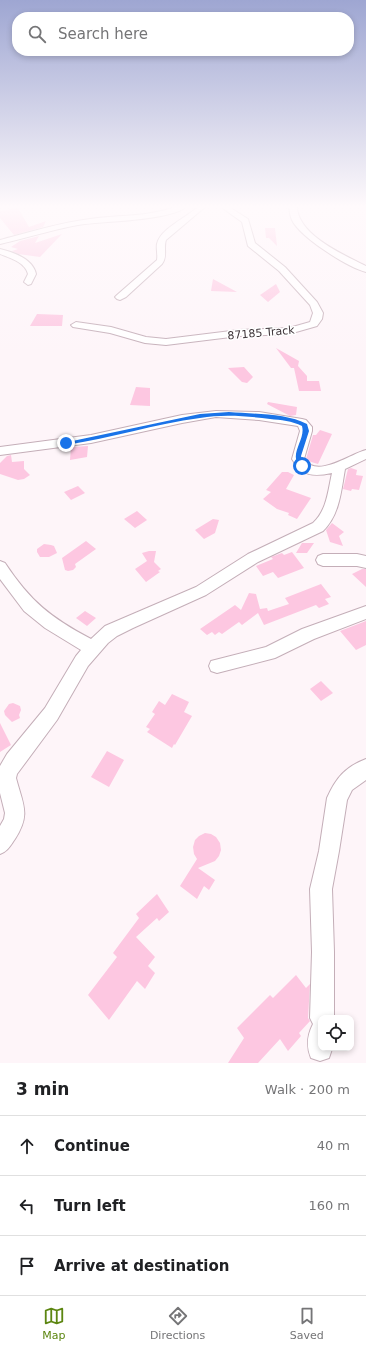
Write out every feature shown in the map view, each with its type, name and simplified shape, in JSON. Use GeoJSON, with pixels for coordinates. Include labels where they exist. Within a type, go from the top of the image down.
{"type":"FeatureCollection","features":[{"type":"Feature","properties":{"kind":"street"},"geometry":{"type":"LineString","coordinates":[[13,257],[21,260],[30,268],[32,274],[28,282]]}},
{"type":"Feature","properties":{"kind":"street"},"geometry":{"type":"LineString","coordinates":[[120,297],[130,290],[142,277],[159,263],[161,257]]}},
{"type":"Feature","properties":{"kind":"street","name":"87185 Track"},"geometry":{"type":"LineString","coordinates":[[76,325],[111,330],[145,340],[166,342],[239,333],[289,331],[314,324],[318,313],[314,304],[282,269],[267,257]]}},
{"type":"Feature","properties":{"kind":"street"},"geometry":{"type":"LineString","coordinates":[[341,257],[366,269]]}},
{"type":"Feature","properties":{"kind":"street"},"geometry":{"type":"LineString","coordinates":[[0,451],[91,439],[200,416],[242,414],[302,423],[306,427],[306,431],[298,456],[299,463],[302,466],[315,471],[339,467],[366,454]]}},
{"type":"Feature","properties":{"kind":"street"},"geometry":{"type":"LineString","coordinates":[[0,844],[14,822],[15,813],[6,778],[8,770],[51,714],[82,661],[92,648],[111,631],[201,591],[253,558],[318,527],[325,521],[330,513],[339,467]]}},
{"type":"Feature","properties":{"kind":"street"},"geometry":{"type":"LineString","coordinates":[[324,560],[357,560],[366,562]]}},
{"type":"Feature","properties":{"kind":"street"},"geometry":{"type":"LineString","coordinates":[[0,567],[13,588],[35,613],[55,628],[92,648]]}},
{"type":"Feature","properties":{"kind":"street"},"geometry":{"type":"LineString","coordinates":[[217,666],[269,653],[308,634],[366,612]]}},
{"type":"Feature","properties":{"kind":"street"},"geometry":{"type":"LineString","coordinates":[[322,1015],[321,889],[329,851],[337,798],[345,783],[366,768]]}},
{"type":"Feature","properties":{"kind":"building"},"geometry":{"type":"Polygon","coordinates":[[[213,279],[237,292],[211,291],[213,279]]]}},
{"type":"Feature","properties":{"kind":"building"},"geometry":{"type":"Polygon","coordinates":[[[276,284],[280,292],[268,302],[260,295],[276,284]]]}},
{"type":"Feature","properties":{"kind":"building"},"geometry":{"type":"Polygon","coordinates":[[[37,314],[63,315],[62,326],[30,326],[37,314]]]}},
{"type":"Feature","properties":{"kind":"building"},"geometry":{"type":"Polygon","coordinates":[[[276,348],[299,361],[298,366],[307,376],[307,381],[319,381],[321,391],[299,391],[294,368],[291,368],[276,348]]]}},
{"type":"Feature","properties":{"kind":"building"},"geometry":{"type":"Polygon","coordinates":[[[244,367],[253,377],[247,383],[242,382],[228,368],[244,367]]]}},
{"type":"Feature","properties":{"kind":"building"},"geometry":{"type":"Polygon","coordinates":[[[136,387],[150,388],[150,406],[130,405],[136,387]]]}},
{"type":"Feature","properties":{"kind":"building"},"geometry":{"type":"Polygon","coordinates":[[[268,402],[297,407],[296,415],[290,416],[267,404],[268,402]]]}},
{"type":"Feature","properties":{"kind":"building"},"geometry":{"type":"Polygon","coordinates":[[[320,430],[332,434],[318,464],[306,459],[313,435],[316,435],[320,430]]]}},
{"type":"Feature","properties":{"kind":"building"},"geometry":{"type":"Polygon","coordinates":[[[88,446],[87,457],[70,460],[71,447],[88,446]]]}},
{"type":"Feature","properties":{"kind":"building"},"geometry":{"type":"Polygon","coordinates":[[[11,455],[12,462],[24,461],[24,469],[30,475],[24,479],[18,480],[0,474],[0,463],[7,456],[11,455]]]}},
{"type":"Feature","properties":{"kind":"building"},"geometry":{"type":"Polygon","coordinates":[[[351,468],[357,470],[356,475],[363,476],[359,490],[352,489],[351,491],[343,489],[348,469],[351,468]]]}},
{"type":"Feature","properties":{"kind":"building"},"geometry":{"type":"Polygon","coordinates":[[[282,472],[288,472],[294,475],[286,489],[311,498],[297,519],[288,515],[289,513],[277,509],[263,499],[271,492],[266,490],[282,472]]]}},
{"type":"Feature","properties":{"kind":"building"},"geometry":{"type":"Polygon","coordinates":[[[78,486],[85,493],[71,500],[64,492],[78,486]]]}},
{"type":"Feature","properties":{"kind":"building"},"geometry":{"type":"Polygon","coordinates":[[[137,511],[147,520],[135,528],[124,519],[137,511]]]}},
{"type":"Feature","properties":{"kind":"building"},"geometry":{"type":"Polygon","coordinates":[[[213,519],[219,520],[215,533],[204,539],[195,530],[213,519]]]}},
{"type":"Feature","properties":{"kind":"building"},"geometry":{"type":"Polygon","coordinates":[[[332,523],[344,532],[339,536],[343,546],[330,542],[326,530],[332,523]]]}},
{"type":"Feature","properties":{"kind":"building"},"geometry":{"type":"Polygon","coordinates":[[[86,541],[96,549],[75,564],[76,567],[73,570],[65,570],[62,558],[86,541]]]}},
{"type":"Feature","properties":{"kind":"building"},"geometry":{"type":"Polygon","coordinates":[[[302,543],[314,543],[307,553],[296,553],[302,543]]]}},
{"type":"Feature","properties":{"kind":"building"},"geometry":{"type":"Polygon","coordinates":[[[44,544],[54,546],[57,553],[49,557],[40,557],[37,549],[44,544]]]}},
{"type":"Feature","properties":{"kind":"building"},"geometry":{"type":"Polygon","coordinates":[[[156,551],[154,562],[161,569],[158,571],[160,572],[146,582],[135,569],[147,561],[142,553],[156,551]]]}},
{"type":"Feature","properties":{"kind":"building"},"geometry":{"type":"Polygon","coordinates":[[[292,552],[304,568],[278,578],[273,572],[263,576],[256,566],[273,559],[271,557],[282,553],[284,555],[292,552]]]}},
{"type":"Feature","properties":{"kind":"building"},"geometry":{"type":"Polygon","coordinates":[[[362,569],[366,569],[366,587],[352,574],[362,569]]]}},
{"type":"Feature","properties":{"kind":"building"},"geometry":{"type":"Polygon","coordinates":[[[321,584],[331,597],[325,599],[329,604],[319,608],[316,605],[264,625],[258,613],[242,625],[239,622],[222,634],[219,632],[215,635],[212,632],[207,635],[200,629],[235,605],[241,610],[249,593],[256,594],[260,609],[267,608],[268,611],[289,604],[285,598],[321,584]]]}},
{"type":"Feature","properties":{"kind":"building"},"geometry":{"type":"Polygon","coordinates":[[[85,611],[96,618],[87,626],[76,618],[85,611]]]}},
{"type":"Feature","properties":{"kind":"building"},"geometry":{"type":"Polygon","coordinates":[[[366,621],[366,645],[356,650],[340,631],[366,621]]]}},
{"type":"Feature","properties":{"kind":"building"},"geometry":{"type":"Polygon","coordinates":[[[321,681],[333,693],[321,701],[310,689],[321,681]]]}},
{"type":"Feature","properties":{"kind":"building"},"geometry":{"type":"Polygon","coordinates":[[[172,694],[189,702],[184,712],[192,716],[172,748],[147,732],[150,729],[146,727],[155,714],[152,712],[159,701],[165,705],[172,694]]]}},
{"type":"Feature","properties":{"kind":"building"},"geometry":{"type":"Polygon","coordinates":[[[13,703],[20,706],[21,710],[19,715],[20,718],[12,722],[5,715],[4,711],[9,704],[13,703]]]}},
{"type":"Feature","properties":{"kind":"building"},"geometry":{"type":"Polygon","coordinates":[[[0,723],[11,745],[0,752],[0,723]]]}},
{"type":"Feature","properties":{"kind":"building"},"geometry":{"type":"Polygon","coordinates":[[[107,751],[124,760],[109,787],[91,777],[107,751]]]}},
{"type":"Feature","properties":{"kind":"building"},"geometry":{"type":"Polygon","coordinates":[[[205,833],[216,837],[220,843],[221,850],[215,861],[198,868],[215,880],[209,890],[204,886],[197,899],[180,886],[197,859],[194,854],[193,847],[195,840],[205,833]]]}},
{"type":"Feature","properties":{"kind":"building"},"geometry":{"type":"Polygon","coordinates":[[[157,894],[169,912],[159,921],[157,918],[136,937],[155,957],[148,966],[155,973],[145,989],[137,981],[109,1020],[88,995],[117,957],[113,953],[139,918],[136,914],[157,894]]]}},
{"type":"Feature","properties":{"kind":"building"},"geometry":{"type":"Polygon","coordinates":[[[296,975],[306,988],[310,984],[308,1018],[310,1021],[299,1033],[301,1036],[288,1051],[280,1039],[258,1063],[228,1063],[244,1038],[237,1028],[270,995],[273,998],[296,975]]]}},
{"type":"Feature","properties":{"kind":"route"},"geometry":{"type":"LineString","coordinates":[[66,443],[123,433],[200,416],[216,414],[242,414],[297,421],[305,425],[305,436],[298,456],[299,463],[302,466]]}}]}
